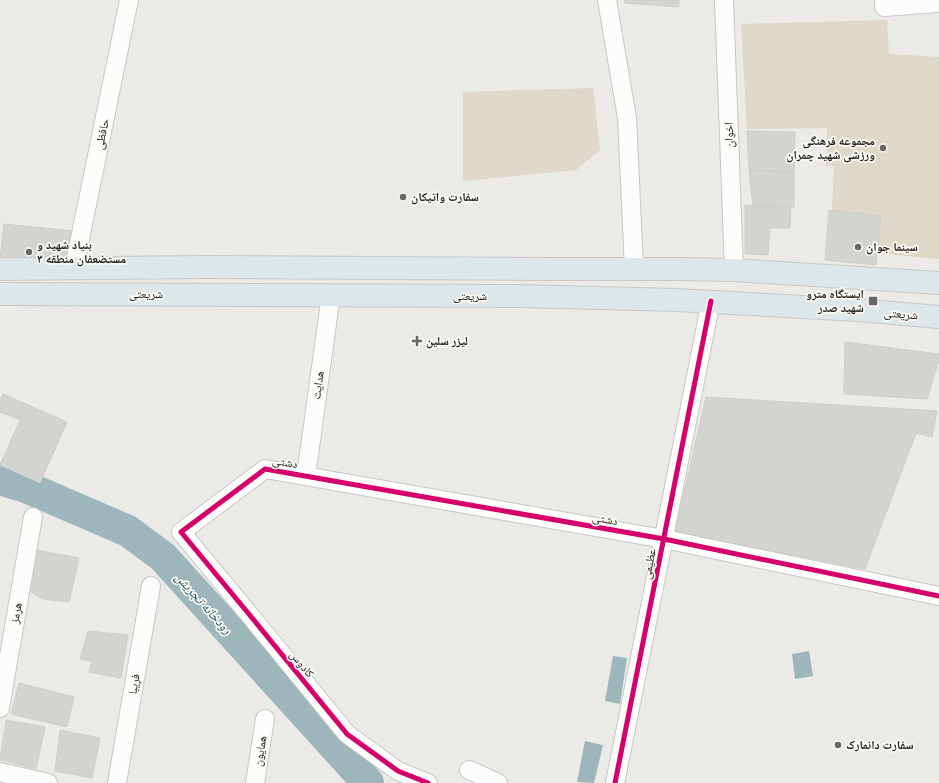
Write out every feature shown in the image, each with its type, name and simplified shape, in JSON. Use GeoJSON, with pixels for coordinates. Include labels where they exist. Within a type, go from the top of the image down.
{"type":"FeatureCollection","features":[{"type":"Feature","properties":{"kind":"main road"},"geometry":{"type":"LineString","coordinates":[[0,269],[215,267],[634,268],[734,270],[939,283]]}},
{"type":"Feature","properties":{"kind":"main road","name":"شریعتی"},"geometry":{"type":"LineString","coordinates":[[0,294],[526,297],[711,302],[858,310],[939,317]]}},
{"type":"Feature","properties":{"kind":"street","name":"حافظی"},"geometry":{"type":"LineString","coordinates":[[74,268],[129,0]]}},
{"type":"Feature","properties":{"kind":"street"},"geometry":{"type":"LineString","coordinates":[[608,0],[627,118],[634,268]]}},
{"type":"Feature","properties":{"kind":"street","name":"اخوان"},"geometry":{"type":"LineString","coordinates":[[724,0],[734,270]]}},
{"type":"Feature","properties":{"kind":"street"},"geometry":{"type":"LineString","coordinates":[[884,0],[884,7],[939,2]]}},
{"type":"Feature","properties":{"kind":"street","name":"هدایت"},"geometry":{"type":"LineString","coordinates":[[306,476],[331,295]]}},
{"type":"Feature","properties":{"kind":"street","name":"عظیمی"},"geometry":{"type":"LineString","coordinates":[[615,783],[711,302]]}},
{"type":"Feature","properties":{"kind":"street","name":"دشتی"},"geometry":{"type":"LineString","coordinates":[[181,532],[265,469],[664,539],[939,596]]}},
{"type":"Feature","properties":{"kind":"street","name":"هرمز"},"geometry":{"type":"LineString","coordinates":[[0,708],[33,517]]}},
{"type":"Feature","properties":{"kind":"street","name":"کادوس"},"geometry":{"type":"LineString","coordinates":[[181,532],[347,734],[398,771],[428,783]]}},
{"type":"Feature","properties":{"kind":"street","name":"فریبا"},"geometry":{"type":"LineString","coordinates":[[117,783],[151,586]]}},
{"type":"Feature","properties":{"kind":"street","name":"همایون"},"geometry":{"type":"LineString","coordinates":[[254,783],[265,719]]}},
{"type":"Feature","properties":{"kind":"street"},"geometry":{"type":"LineString","coordinates":[[469,770],[498,783]]}},
{"type":"Feature","properties":{"kind":"street"},"geometry":{"type":"LineString","coordinates":[[0,772],[48,783]]}},
{"type":"Feature","properties":{"kind":"shaded area","name":"مجموعه فرهنگی ورزشی شهید چمران"},"geometry":{"type":"Polygon","coordinates":[[[887,20],[889,54],[939,57],[939,259],[830,249],[834,166],[826,166],[827,128],[747,129],[741,24],[887,20]]]}},
{"type":"Feature","properties":{"kind":"shaded area"},"geometry":{"type":"Polygon","coordinates":[[[593,88],[600,150],[576,170],[463,181],[463,92],[593,88]]]}},
{"type":"Feature","properties":{"kind":"water"},"geometry":{"type":"Polygon","coordinates":[[[809,651],[813,676],[795,679],[792,654],[809,651]]]}},
{"type":"Feature","properties":{"kind":"water"},"geometry":{"type":"Polygon","coordinates":[[[613,656],[627,658],[620,704],[605,701],[613,656]]]}},
{"type":"Feature","properties":{"kind":"water"},"geometry":{"type":"Polygon","coordinates":[[[585,741],[603,745],[594,783],[577,782],[585,741]]]}},
{"type":"Feature","properties":{"kind":"building"},"geometry":{"type":"Polygon","coordinates":[[[624,0],[679,0],[679,7],[625,3],[624,0]]]}},
{"type":"Feature","properties":{"kind":"building"},"geometry":{"type":"Polygon","coordinates":[[[747,131],[795,132],[794,172],[749,170],[747,131]]]}},
{"type":"Feature","properties":{"kind":"building"},"geometry":{"type":"Polygon","coordinates":[[[749,170],[794,172],[794,207],[753,207],[749,170]]]}},
{"type":"Feature","properties":{"kind":"building"},"geometry":{"type":"Polygon","coordinates":[[[745,205],[791,207],[790,228],[770,228],[768,255],[745,254],[745,205]]]}},
{"type":"Feature","properties":{"kind":"building"},"geometry":{"type":"Polygon","coordinates":[[[829,210],[881,216],[876,265],[825,260],[829,210]]]}},
{"type":"Feature","properties":{"kind":"building"},"geometry":{"type":"Polygon","coordinates":[[[4,224],[73,231],[66,261],[0,260],[4,224]]]}},
{"type":"Feature","properties":{"kind":"building"},"geometry":{"type":"Polygon","coordinates":[[[845,342],[939,354],[939,360],[927,399],[844,394],[845,342]]]}},
{"type":"Feature","properties":{"kind":"building"},"geometry":{"type":"Polygon","coordinates":[[[3,394],[67,422],[40,483],[0,465],[20,420],[0,412],[0,400],[3,394]]]}},
{"type":"Feature","properties":{"kind":"building"},"geometry":{"type":"Polygon","coordinates":[[[706,397],[937,411],[932,437],[916,433],[865,569],[675,532],[706,397]]]}},
{"type":"Feature","properties":{"kind":"building"},"geometry":{"type":"Polygon","coordinates":[[[36,550],[79,558],[69,602],[43,599],[28,590],[36,550]]]}},
{"type":"Feature","properties":{"kind":"building"},"geometry":{"type":"Polygon","coordinates":[[[88,631],[128,635],[121,678],[89,672],[92,661],[80,659],[88,631]]]}},
{"type":"Feature","properties":{"kind":"building"},"geometry":{"type":"Polygon","coordinates":[[[19,683],[74,697],[67,727],[11,714],[19,683]]]}},
{"type":"Feature","properties":{"kind":"building"},"geometry":{"type":"Polygon","coordinates":[[[6,720],[45,727],[36,769],[0,760],[6,720]]]}},
{"type":"Feature","properties":{"kind":"building"},"geometry":{"type":"Polygon","coordinates":[[[60,730],[100,738],[92,778],[55,771],[60,730]]]}},
{"type":"Feature","properties":{"kind":"waterway","name":"رودخانه تجریش"},"geometry":{"type":"LineString","coordinates":[[0,479],[26,487],[128,531],[163,557],[368,783]]}},
{"type":"Feature","properties":{"kind":"cycle path"},"geometry":{"type":"LineString","coordinates":[[615,783],[711,301]]}},
{"type":"Feature","properties":{"kind":"cycle path"},"geometry":{"type":"LineString","coordinates":[[428,783],[398,771],[347,734],[181,532],[265,469],[664,539],[939,596]]}},
{"type":"Feature","properties":{"kind":"place","name":"مجموعه فرهنگی ورزشی شهید چمران"},"geometry":{"type":"Point","coordinates":[883,148]}},
{"type":"Feature","properties":{"kind":"place","name":"سفارت واتیکان"},"geometry":{"type":"Point","coordinates":[403,197]}},
{"type":"Feature","properties":{"kind":"place","name":"سینما جوان"},"geometry":{"type":"Point","coordinates":[858,247]}},
{"type":"Feature","properties":{"kind":"place","name":"بنیاد شهید و مستضعفان منطقه ۳"},"geometry":{"type":"Point","coordinates":[29,252]}},
{"type":"Feature","properties":{"kind":"place","name":"ایستگاه مترو شهید صدر"},"geometry":{"type":"Point","coordinates":[873,301]}},
{"type":"Feature","properties":{"kind":"place","name":"لیزر سلین"},"geometry":{"type":"Point","coordinates":[417,341]}},
{"type":"Feature","properties":{"kind":"place","name":"سفارت دانمارک"},"geometry":{"type":"Point","coordinates":[838,745]}}]}
